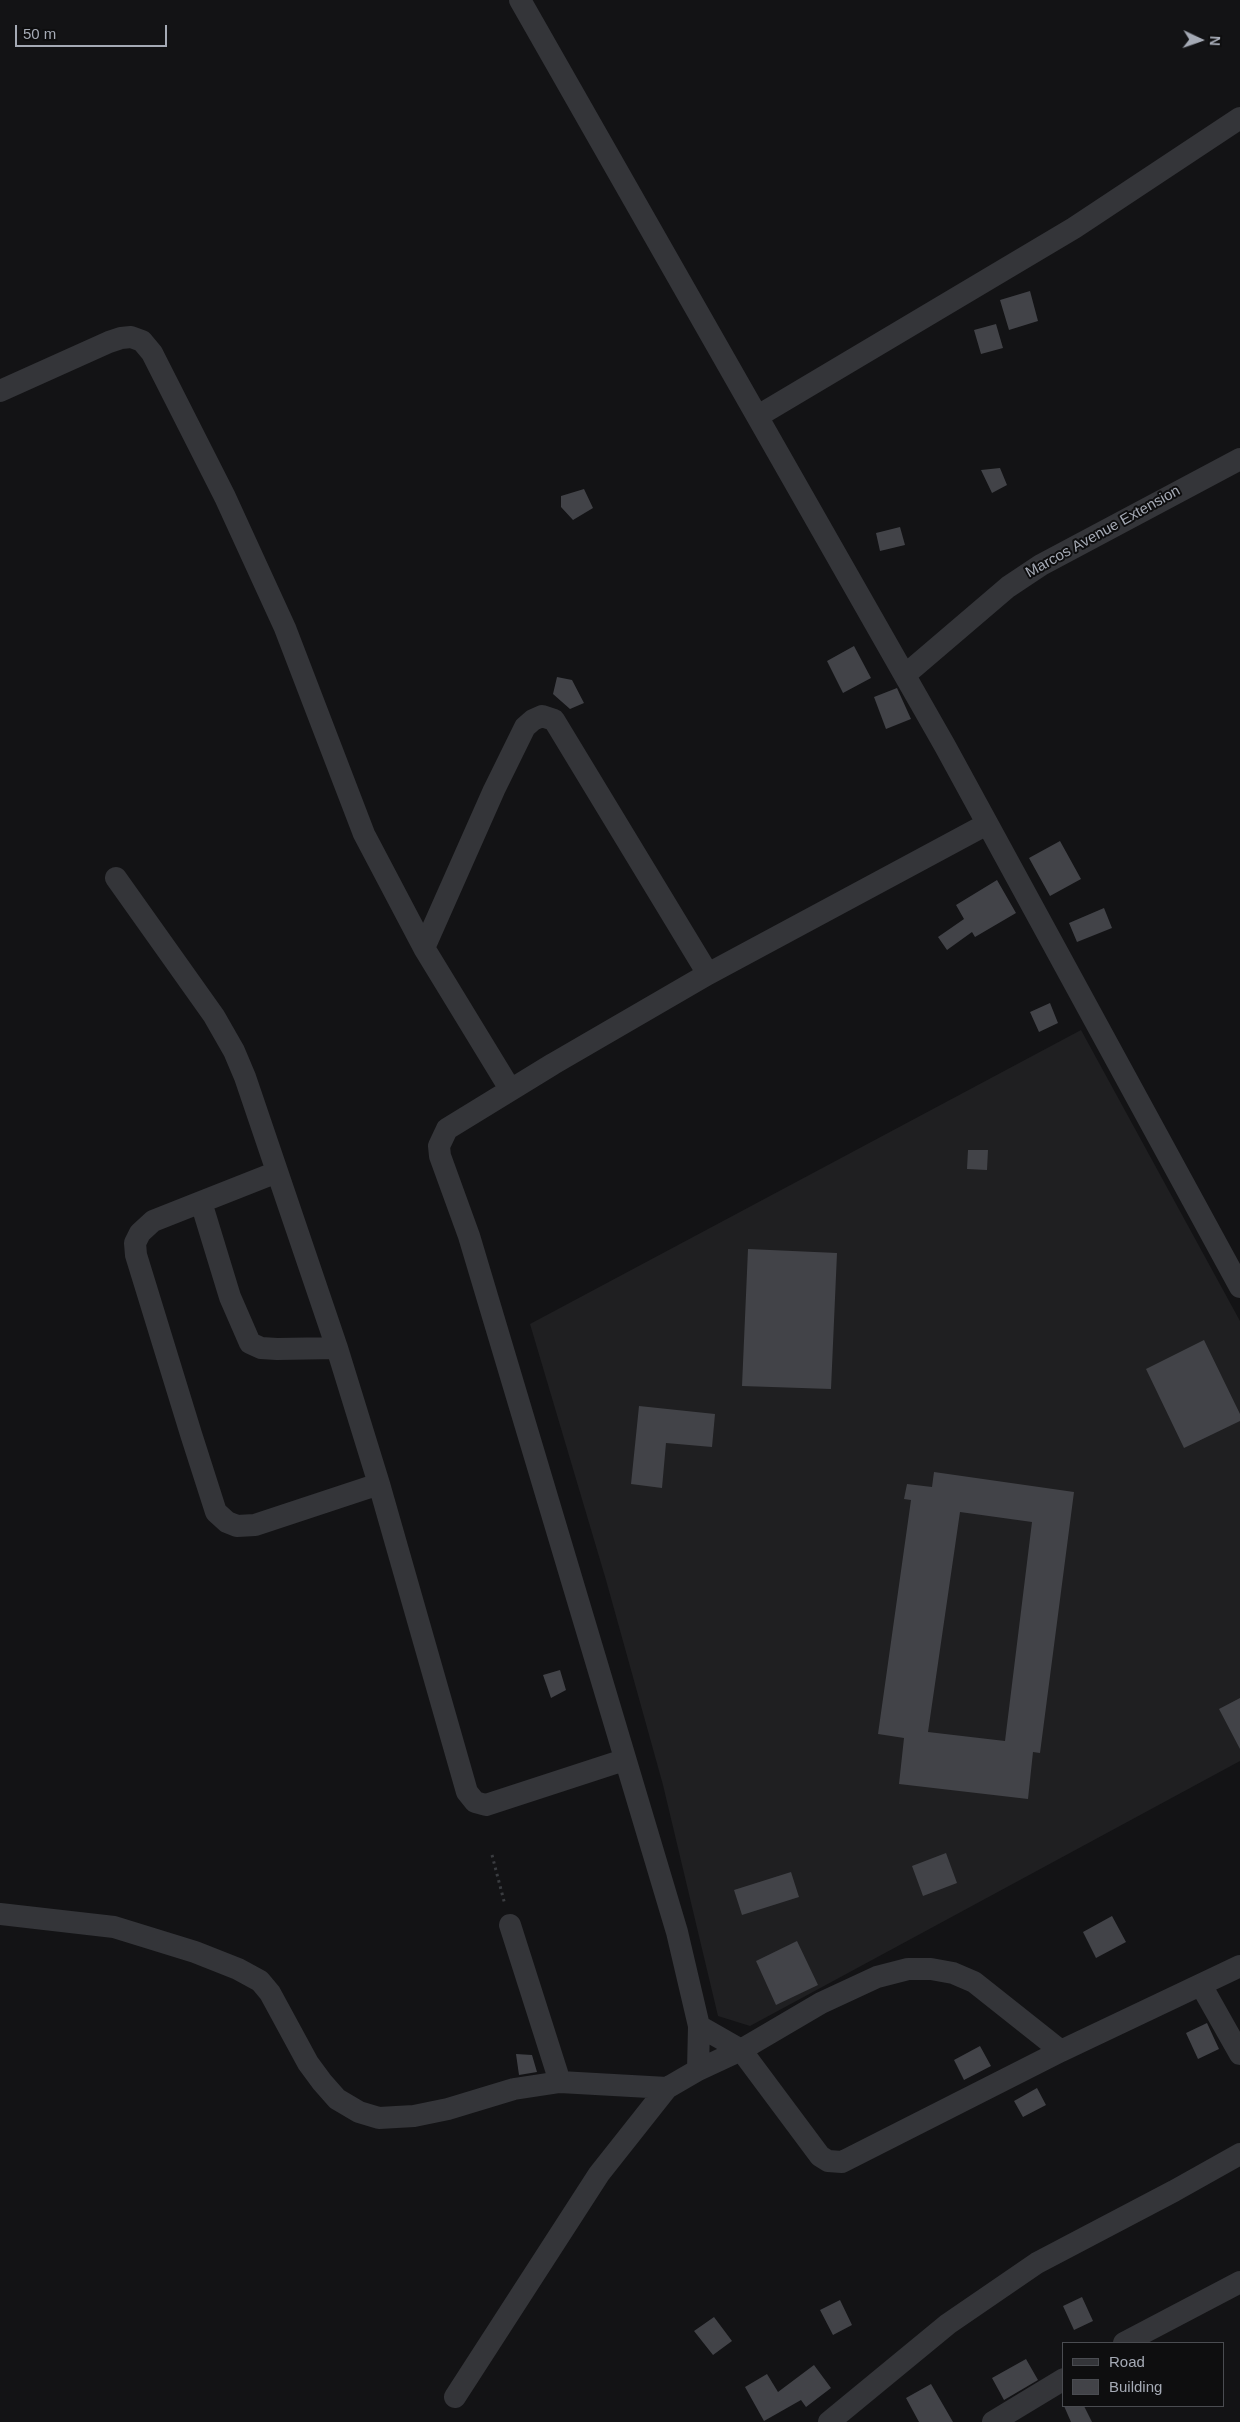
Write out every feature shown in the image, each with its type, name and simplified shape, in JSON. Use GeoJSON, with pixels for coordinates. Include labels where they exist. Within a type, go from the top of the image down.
{"type":"FeatureCollection","features":[{"type":"Feature","properties":{"kind":"street"},"geometry":{"type":"LineString","coordinates":[[520,0],[905,675],[1240,1286]]}},
{"type":"Feature","properties":{"kind":"street"},"geometry":{"type":"LineString","coordinates":[[758,416],[1074,228],[1240,118]]}},
{"type":"Feature","properties":{"kind":"street"},"geometry":{"type":"LineString","coordinates":[[0,391],[121,338],[131,337],[142,341],[152,353],[225,497],[281,618],[364,834],[424,948],[510,1089]]}},
{"type":"Feature","properties":{"kind":"street","name":"Marcos Avenue Extension"},"geometry":{"type":"LineString","coordinates":[[905,675],[1008,587],[1041,565],[1240,459]]}},
{"type":"Feature","properties":{"kind":"street"},"geometry":{"type":"LineString","coordinates":[[424,948],[494,790],[525,728],[542,716],[554,720],[708,974]]}},
{"type":"Feature","properties":{"kind":"street"},"geometry":{"type":"LineString","coordinates":[[698,2070],[699,2026],[677,1932],[624,1760],[469,1236],[440,1156],[439,1146],[447,1129],[510,1089],[708,974],[987,824]]}},
{"type":"Feature","properties":{"kind":"street"},"geometry":{"type":"LineString","coordinates":[[116,878],[214,1016],[234,1051],[337,1348],[379,1484],[468,1792],[475,1802],[486,1805],[624,1760]]}},
{"type":"Feature","properties":{"kind":"street"},"geometry":{"type":"LineString","coordinates":[[277,1172],[153,1221],[140,1233],[135,1243],[136,1255],[216,1512],[227,1522],[237,1526],[255,1525],[379,1484]]}},
{"type":"Feature","properties":{"kind":"street"},"geometry":{"type":"LineString","coordinates":[[201,1202],[230,1297],[250,1343],[269,1349],[337,1348]]}},
{"type":"Feature","properties":{"kind":"street"},"geometry":{"type":"LineString","coordinates":[[0,1914],[114,1927],[195,1952],[238,1969],[260,1981],[270,1993],[308,2063],[337,2099],[359,2112],[379,2118],[414,2116],[448,2109],[514,2089],[560,2082],[667,2088]]}},
{"type":"Feature","properties":{"kind":"street"},"geometry":{"type":"LineString","coordinates":[[510,1925],[560,2082]]}},
{"type":"Feature","properties":{"kind":"street"},"geometry":{"type":"LineString","coordinates":[[699,2026],[741,2050],[820,2156],[828,2162],[842,2162],[1061,2051],[1240,1966]]}},
{"type":"Feature","properties":{"kind":"street"},"geometry":{"type":"LineString","coordinates":[[455,2398],[599,2174],[667,2088],[698,2070],[741,2050],[821,2003],[877,1977],[916,1969],[954,1973],[974,1982],[1061,2051]]}},
{"type":"Feature","properties":{"kind":"street"},"geometry":{"type":"LineString","coordinates":[[1202,1985],[1240,2054]]}},
{"type":"Feature","properties":{"kind":"street"},"geometry":{"type":"LineString","coordinates":[[829,2422],[948,2324],[1037,2263],[1174,2192],[1240,2154]]}},
{"type":"Feature","properties":{"kind":"street"},"geometry":{"type":"LineString","coordinates":[[1126,2342],[1240,2282]]}},
{"type":"Feature","properties":{"kind":"street"},"geometry":{"type":"LineString","coordinates":[[993,2422],[1062,2381]]}},
{"type":"Feature","properties":{"kind":"path"},"geometry":{"type":"LineString","coordinates":[[492,1855],[510,1925]]}},
{"type":"Feature","properties":{"kind":"shaded area"},"geometry":{"type":"Polygon","coordinates":[[[1081,1030],[1240,1321],[1240,1761],[750,2026],[718,2016],[663,1785],[606,1580],[530,1324],[1081,1030]]]}},
{"type":"Feature","properties":{"kind":"building"},"geometry":{"type":"Polygon","coordinates":[[[1030,291],[1038,321],[1009,330],[1000,300],[1030,291]]]}},
{"type":"Feature","properties":{"kind":"building"},"geometry":{"type":"Polygon","coordinates":[[[996,324],[1003,348],[981,354],[974,330],[996,324]]]}},
{"type":"Feature","properties":{"kind":"building"},"geometry":{"type":"Polygon","coordinates":[[[1000,468],[1007,485],[992,493],[981,470],[1000,468]]]}},
{"type":"Feature","properties":{"kind":"building"},"geometry":{"type":"Polygon","coordinates":[[[584,489],[593,508],[573,520],[561,507],[561,496],[584,489]]]}},
{"type":"Feature","properties":{"kind":"building"},"geometry":{"type":"Polygon","coordinates":[[[900,527],[905,545],[880,551],[876,533],[900,527]]]}},
{"type":"Feature","properties":{"kind":"building"},"geometry":{"type":"Polygon","coordinates":[[[854,646],[871,678],[843,693],[827,661],[854,646]]]}},
{"type":"Feature","properties":{"kind":"building"},"geometry":{"type":"Polygon","coordinates":[[[557,677],[572,680],[584,703],[570,709],[553,694],[557,677]]]}},
{"type":"Feature","properties":{"kind":"building"},"geometry":{"type":"Polygon","coordinates":[[[897,688],[911,719],[886,729],[874,697],[897,688]]]}},
{"type":"Feature","properties":{"kind":"building"},"geometry":{"type":"Polygon","coordinates":[[[1060,841],[1081,879],[1050,896],[1029,858],[1060,841]]]}},
{"type":"Feature","properties":{"kind":"building"},"geometry":{"type":"Polygon","coordinates":[[[997,880],[1016,913],[975,937],[972,932],[947,950],[938,937],[964,919],[956,905],[997,880]]]}},
{"type":"Feature","properties":{"kind":"building"},"geometry":{"type":"Polygon","coordinates":[[[1104,908],[1112,928],[1077,942],[1069,923],[1104,908]]]}},
{"type":"Feature","properties":{"kind":"building"},"geometry":{"type":"Polygon","coordinates":[[[1050,1003],[1058,1023],[1039,1032],[1030,1012],[1050,1003]]]}},
{"type":"Feature","properties":{"kind":"building"},"geometry":{"type":"Polygon","coordinates":[[[968,1150],[988,1150],[987,1170],[967,1169],[968,1150]]]}},
{"type":"Feature","properties":{"kind":"building"},"geometry":{"type":"Polygon","coordinates":[[[748,1249],[837,1253],[831,1389],[742,1386],[748,1249]]]}},
{"type":"Feature","properties":{"kind":"building"},"geometry":{"type":"Polygon","coordinates":[[[1204,1340],[1240,1414],[1240,1421],[1184,1448],[1146,1369],[1204,1340]]]}},
{"type":"Feature","properties":{"kind":"building"},"geometry":{"type":"Polygon","coordinates":[[[639,1406],[715,1414],[712,1447],[666,1443],[662,1488],[631,1484],[639,1406]]]}},
{"type":"Feature","properties":{"kind":"building"},"geometry":{"type":"Polygon","coordinates":[[[934,1472],[1074,1492],[1040,1753],[1033,1752],[1028,1799],[899,1784],[904,1738],[878,1734],[911,1500],[904,1499],[907,1484],[932,1487],[934,1472]],[[960,1512],[928,1732],[1005,1741],[1032,1522],[960,1512]]]}},
{"type":"Feature","properties":{"kind":"building"},"geometry":{"type":"Polygon","coordinates":[[[560,1670],[566,1690],[551,1698],[543,1675],[560,1670]]]}},
{"type":"Feature","properties":{"kind":"building"},"geometry":{"type":"Polygon","coordinates":[[[1240,1698],[1240,1749],[1219,1709],[1240,1698]]]}},
{"type":"Feature","properties":{"kind":"building"},"geometry":{"type":"Polygon","coordinates":[[[946,1853],[957,1883],[923,1896],[912,1866],[946,1853]]]}},
{"type":"Feature","properties":{"kind":"building"},"geometry":{"type":"Polygon","coordinates":[[[791,1872],[799,1897],[742,1915],[734,1890],[791,1872]]]}},
{"type":"Feature","properties":{"kind":"building"},"geometry":{"type":"Polygon","coordinates":[[[1112,1916],[1126,1942],[1096,1958],[1083,1932],[1112,1916]]]}},
{"type":"Feature","properties":{"kind":"building"},"geometry":{"type":"Polygon","coordinates":[[[797,1941],[818,1985],[776,2005],[756,1961],[797,1941]]]}},
{"type":"Feature","properties":{"kind":"building"},"geometry":{"type":"Polygon","coordinates":[[[1207,2023],[1219,2049],[1198,2059],[1186,2033],[1207,2023]]]}},
{"type":"Feature","properties":{"kind":"building"},"geometry":{"type":"Polygon","coordinates":[[[980,2046],[991,2066],[964,2080],[954,2060],[980,2046]]]}},
{"type":"Feature","properties":{"kind":"building"},"geometry":{"type":"Polygon","coordinates":[[[516,2054],[532,2055],[537,2072],[519,2075],[516,2054]]]}},
{"type":"Feature","properties":{"kind":"building"},"geometry":{"type":"Polygon","coordinates":[[[1037,2088],[1046,2105],[1023,2117],[1014,2101],[1037,2088]]]}},
{"type":"Feature","properties":{"kind":"building"},"geometry":{"type":"Polygon","coordinates":[[[1082,2297],[1093,2321],[1074,2330],[1063,2306],[1082,2297]]]}},
{"type":"Feature","properties":{"kind":"building"},"geometry":{"type":"Polygon","coordinates":[[[840,2300],[852,2325],[833,2335],[820,2310],[840,2300]]]}},
{"type":"Feature","properties":{"kind":"building"},"geometry":{"type":"Polygon","coordinates":[[[714,2317],[732,2341],[713,2355],[694,2331],[714,2317]]]}},
{"type":"Feature","properties":{"kind":"building"},"geometry":{"type":"Polygon","coordinates":[[[1026,2359],[1038,2380],[1004,2400],[992,2378],[1026,2359]]]}},
{"type":"Feature","properties":{"kind":"building"},"geometry":{"type":"Polygon","coordinates":[[[814,2365],[831,2388],[806,2407],[801,2400],[764,2421],[745,2387],[767,2374],[778,2392],[814,2365]]]}},
{"type":"Feature","properties":{"kind":"building"},"geometry":{"type":"Polygon","coordinates":[[[931,2384],[953,2422],[919,2422],[906,2398],[931,2384]]]}},
{"type":"Feature","properties":{"kind":"building"},"geometry":{"type":"Polygon","coordinates":[[[1064,2407],[1084,2407],[1092,2422],[1071,2422],[1064,2407]]]}}]}
